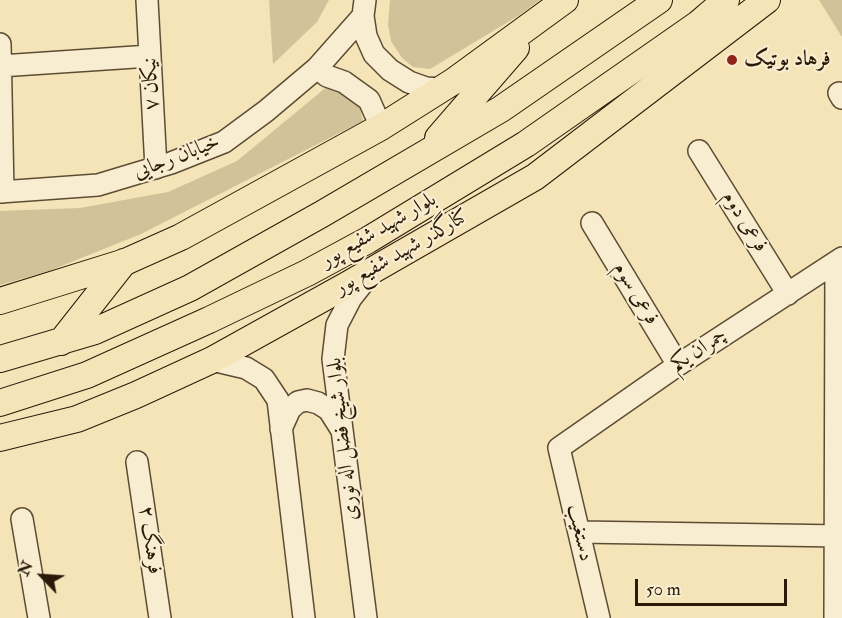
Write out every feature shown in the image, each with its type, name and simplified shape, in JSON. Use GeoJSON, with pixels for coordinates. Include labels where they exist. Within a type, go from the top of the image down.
{"type":"FeatureCollection","features":[{"type":"Feature","properties":{"kind":"main road","name":"بلوار شهید شفیع پور"},"geometry":{"type":"LineString","coordinates":[[0,359],[95,331],[190,288],[501,109],[659,0]]}},
{"type":"Feature","properties":{"kind":"main road","name":"بلوار شهید شفیع پور"},"geometry":{"type":"LineString","coordinates":[[7,401],[87,375],[307,273],[368,240],[526,144],[698,24],[726,0]]}},
{"type":"Feature","properties":{"kind":"main road","name":"کنارگذر شهید شفیع پور"},"geometry":{"type":"LineString","coordinates":[[0,438],[77,419],[136,395],[212,360],[372,271],[535,177],[767,0]]}},
{"type":"Feature","properties":{"kind":"main road"},"geometry":{"type":"LineString","coordinates":[[424,155],[556,7]]}},
{"type":"Feature","properties":{"kind":"main road"},"geometry":{"type":"LineString","coordinates":[[0,301],[125,262],[181,237],[381,127],[454,81],[556,7]]}},
{"type":"Feature","properties":{"kind":"main road"},"geometry":{"type":"LineString","coordinates":[[62,342],[125,262]]}},
{"type":"Feature","properties":{"kind":"main road"},"geometry":{"type":"LineString","coordinates":[[7,401],[136,395]]}},
{"type":"Feature","properties":{"kind":"street","name":"نیکان ۷"},"geometry":{"type":"LineString","coordinates":[[147,0],[156,168]]}},
{"type":"Feature","properties":{"kind":"street"},"geometry":{"type":"LineString","coordinates":[[364,8],[366,36],[375,54],[390,70],[409,82],[426,88],[440,89]]}},
{"type":"Feature","properties":{"kind":"street","name":"خیابان رجایی"},"geometry":{"type":"LineString","coordinates":[[2,192],[98,185],[156,168],[224,142],[266,111],[317,68],[364,8]]}},
{"type":"Feature","properties":{"kind":"street"},"geometry":{"type":"LineString","coordinates":[[0,44],[2,192]]}},
{"type":"Feature","properties":{"kind":"street"},"geometry":{"type":"LineString","coordinates":[[0,66],[150,56]]}},
{"type":"Feature","properties":{"kind":"street"},"geometry":{"type":"LineString","coordinates":[[317,68],[327,76],[344,82],[369,100],[381,127]]}},
{"type":"Feature","properties":{"kind":"street","name":"فرعی دوم"},"geometry":{"type":"LineString","coordinates":[[699,151],[788,294]]}},
{"type":"Feature","properties":{"kind":"street","name":"فرعی سوم"},"geometry":{"type":"LineString","coordinates":[[592,223],[678,365]]}},
{"type":"Feature","properties":{"kind":"street"},"geometry":{"type":"LineString","coordinates":[[835,618],[838,536],[839,260]]}},
{"type":"Feature","properties":{"kind":"street","name":"چمران یکم"},"geometry":{"type":"LineString","coordinates":[[559,448],[678,365],[839,260]]}},
{"type":"Feature","properties":{"kind":"street","name":"بلوار شیخ فضل اله نوری"},"geometry":{"type":"LineString","coordinates":[[366,618],[333,359],[337,325],[351,298],[372,271]]}},
{"type":"Feature","properties":{"kind":"street"},"geometry":{"type":"LineString","coordinates":[[212,360],[246,368],[264,379],[278,400],[304,618]]}},
{"type":"Feature","properties":{"kind":"street"},"geometry":{"type":"LineString","coordinates":[[281,429],[290,409],[298,402],[307,400],[318,403],[329,410],[343,432]]}},
{"type":"Feature","properties":{"kind":"street","name":"دستغیب"},"geometry":{"type":"LineString","coordinates":[[559,448],[599,618]]}},
{"type":"Feature","properties":{"kind":"street","name":"فرهنگ ۲"},"geometry":{"type":"LineString","coordinates":[[137,462],[160,618]]}},
{"type":"Feature","properties":{"kind":"street"},"geometry":{"type":"LineString","coordinates":[[22,519],[39,618]]}},
{"type":"Feature","properties":{"kind":"street"},"geometry":{"type":"LineString","coordinates":[[579,532],[838,536]]}},
{"type":"Feature","properties":{"kind":"shaded area"},"geometry":{"type":"Polygon","coordinates":[[[269,0],[329,0],[317,22],[273,64],[269,0]]]}},
{"type":"Feature","properties":{"kind":"shaded area"},"geometry":{"type":"Polygon","coordinates":[[[390,0],[540,0],[518,16],[430,69],[413,67],[402,58],[391,41],[388,25],[390,0]]]}},
{"type":"Feature","properties":{"kind":"shaded area"},"geometry":{"type":"Polygon","coordinates":[[[819,0],[842,0],[842,37],[819,0]]]}},
{"type":"Feature","properties":{"kind":"shaded area"},"geometry":{"type":"Polygon","coordinates":[[[329,85],[359,104],[363,121],[141,234],[49,271],[0,285],[0,211],[80,208],[168,192],[237,161],[329,85]]]}},
{"type":"Feature","properties":{"kind":"place","name":"فرهاد بوتیک"},"geometry":{"type":"Point","coordinates":[732,60]}}]}
